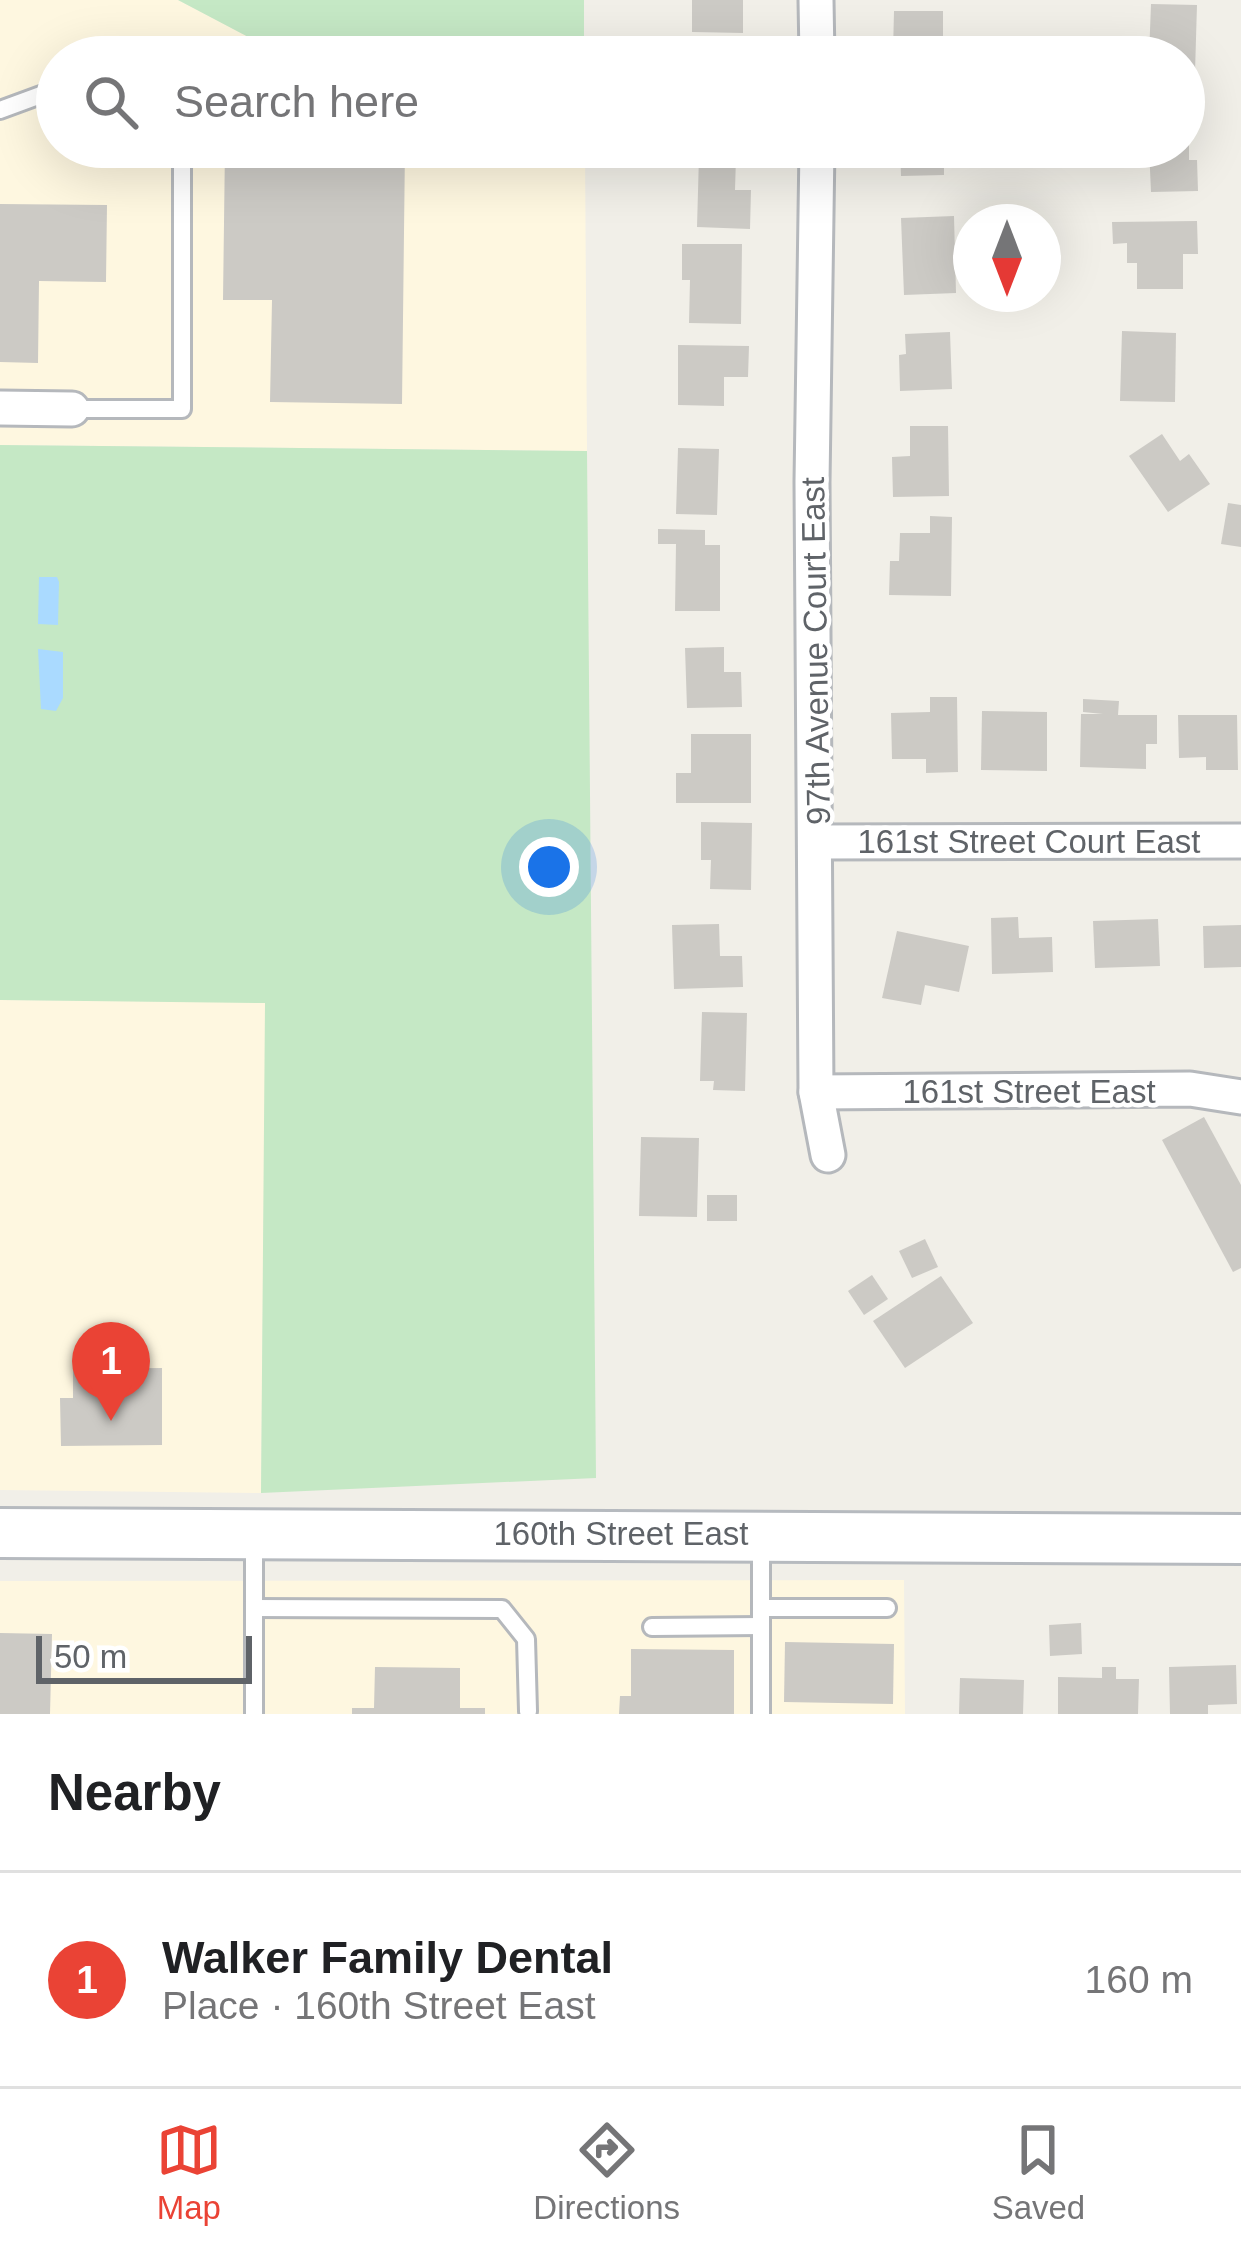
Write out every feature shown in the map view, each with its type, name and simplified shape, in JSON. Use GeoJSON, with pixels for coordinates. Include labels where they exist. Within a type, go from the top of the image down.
{"type":"FeatureCollection","features":[{"type":"Feature","properties":{"kind":"main road","name":"160th Street East"},"geometry":{"type":"LineString","coordinates":[[0,1533],[760,1533],[1241,1539]]}},
{"type":"Feature","properties":{"kind":"street"},"geometry":{"type":"LineString","coordinates":[[816,0],[817,36]]}},
{"type":"Feature","properties":{"kind":"street","name":"97th Avenue Court East"},"geometry":{"type":"LineString","coordinates":[[817,168],[812,482],[816,1092],[828,1155]]}},
{"type":"Feature","properties":{"kind":"street"},"geometry":{"type":"LineString","coordinates":[[0,408],[72,409]]}},
{"type":"Feature","properties":{"kind":"street","name":"161st Street Court East"},"geometry":{"type":"LineString","coordinates":[[817,842],[1241,841]]}},
{"type":"Feature","properties":{"kind":"street","name":"161st Street East"},"geometry":{"type":"LineString","coordinates":[[816,1092],[1190,1090],[1241,1097]]}},
{"type":"Feature","properties":{"kind":"lane"},"geometry":{"type":"LineString","coordinates":[[0,110],[36,97]]}},
{"type":"Feature","properties":{"kind":"lane"},"geometry":{"type":"LineString","coordinates":[[72,409],[182,409],[182,168]]}},
{"type":"Feature","properties":{"kind":"lane"},"geometry":{"type":"LineString","coordinates":[[254,1533],[254,1714]]}},
{"type":"Feature","properties":{"kind":"lane"},"geometry":{"type":"LineString","coordinates":[[760,1533],[760,1714]]}},
{"type":"Feature","properties":{"kind":"lane"},"geometry":{"type":"LineString","coordinates":[[652,1627],[887,1607]]}},
{"type":"Feature","properties":{"kind":"lane"},"geometry":{"type":"LineString","coordinates":[[254,1608],[502,1609],[526,1639],[528,1711]]}},
{"type":"Feature","properties":{"kind":"shaded area"},"geometry":{"type":"Polygon","coordinates":[[[0,0],[178,0],[247,36],[36,36],[36,168],[585,168],[587,451],[0,445],[0,0]]]}},
{"type":"Feature","properties":{"kind":"shaded area"},"geometry":{"type":"Polygon","coordinates":[[[0,1000],[266,1002],[261,1493],[0,1490],[0,1000]]]}},
{"type":"Feature","properties":{"kind":"shaded area"},"geometry":{"type":"Polygon","coordinates":[[[904,1580],[905,1714],[0,1714],[0,1581],[904,1580]]]}},
{"type":"Feature","properties":{"kind":"green space"},"geometry":{"type":"Polygon","coordinates":[[[178,0],[584,0],[584,36],[246,36],[178,0]]]}},
{"type":"Feature","properties":{"kind":"green space"},"geometry":{"type":"Polygon","coordinates":[[[0,445],[587,451],[596,1478],[261,1493],[265,1003],[0,1000],[0,445]]]}},
{"type":"Feature","properties":{"kind":"water"},"geometry":{"type":"Polygon","coordinates":[[[39,577],[57,577],[59,582],[58,625],[38,624],[39,577]]]}},
{"type":"Feature","properties":{"kind":"water"},"geometry":{"type":"Polygon","coordinates":[[[38,649],[63,652],[63,698],[56,711],[41,709],[38,649]]]}},
{"type":"Feature","properties":{"kind":"building"},"geometry":{"type":"Polygon","coordinates":[[[692,0],[743,0],[743,33],[692,32],[692,0]]]}},
{"type":"Feature","properties":{"kind":"building"},"geometry":{"type":"Polygon","coordinates":[[[1151,4],[1197,5],[1196,36],[1150,36],[1151,4]]]}},
{"type":"Feature","properties":{"kind":"building"},"geometry":{"type":"Polygon","coordinates":[[[894,11],[943,11],[943,36],[893,36],[894,11]]]}},
{"type":"Feature","properties":{"kind":"building"},"geometry":{"type":"Polygon","coordinates":[[[225,168],[405,168],[402,404],[270,402],[272,300],[223,300],[225,168]]]}},
{"type":"Feature","properties":{"kind":"building"},"geometry":{"type":"Polygon","coordinates":[[[699,168],[736,168],[735,190],[751,190],[750,229],[697,227],[699,168]]]}},
{"type":"Feature","properties":{"kind":"building"},"geometry":{"type":"Polygon","coordinates":[[[901,168],[944,168],[944,175],[901,176],[901,168]]]}},
{"type":"Feature","properties":{"kind":"building"},"geometry":{"type":"Polygon","coordinates":[[[1150,168],[1197,168],[1198,191],[1151,192],[1150,168]]]}},
{"type":"Feature","properties":{"kind":"building"},"geometry":{"type":"Polygon","coordinates":[[[0,204],[107,205],[106,282],[39,281],[38,363],[0,362],[0,204]]]}},
{"type":"Feature","properties":{"kind":"building"},"geometry":{"type":"Polygon","coordinates":[[[953,216],[953,293],[904,295],[901,218],[953,216]]]}},
{"type":"Feature","properties":{"kind":"building"},"geometry":{"type":"Polygon","coordinates":[[[1197,221],[1198,254],[1183,254],[1183,289],[1137,289],[1137,263],[1127,263],[1127,243],[1113,244],[1112,222],[1197,221]]]}},
{"type":"Feature","properties":{"kind":"building"},"geometry":{"type":"Polygon","coordinates":[[[682,244],[742,244],[741,324],[689,323],[690,280],[682,280],[682,244]]]}},
{"type":"Feature","properties":{"kind":"building"},"geometry":{"type":"Polygon","coordinates":[[[1122,331],[1176,333],[1175,402],[1120,401],[1122,331]]]}},
{"type":"Feature","properties":{"kind":"building"},"geometry":{"type":"Polygon","coordinates":[[[950,332],[952,389],[900,391],[899,355],[906,354],[905,334],[950,332]]]}},
{"type":"Feature","properties":{"kind":"building"},"geometry":{"type":"Polygon","coordinates":[[[678,345],[749,346],[748,377],[724,377],[724,406],[678,405],[678,345]]]}},
{"type":"Feature","properties":{"kind":"building"},"geometry":{"type":"Polygon","coordinates":[[[910,426],[948,426],[949,496],[893,497],[892,457],[910,456],[910,426]]]}},
{"type":"Feature","properties":{"kind":"building"},"geometry":{"type":"Polygon","coordinates":[[[1162,434],[1180,461],[1189,454],[1210,484],[1168,512],[1129,456],[1162,434]]]}},
{"type":"Feature","properties":{"kind":"building"},"geometry":{"type":"Polygon","coordinates":[[[678,448],[719,449],[717,515],[676,514],[678,448]]]}},
{"type":"Feature","properties":{"kind":"building"},"geometry":{"type":"Polygon","coordinates":[[[1228,503],[1241,505],[1241,547],[1221,544],[1228,503]]]}},
{"type":"Feature","properties":{"kind":"building"},"geometry":{"type":"Polygon","coordinates":[[[930,516],[952,517],[951,596],[889,595],[890,561],[899,561],[900,533],[930,533],[930,516]]]}},
{"type":"Feature","properties":{"kind":"building"},"geometry":{"type":"Polygon","coordinates":[[[658,529],[705,530],[705,545],[720,545],[720,611],[675,611],[676,544],[658,544],[658,529]]]}},
{"type":"Feature","properties":{"kind":"building"},"geometry":{"type":"Polygon","coordinates":[[[724,647],[724,672],[741,672],[742,707],[687,708],[685,648],[724,647]]]}},
{"type":"Feature","properties":{"kind":"building"},"geometry":{"type":"Polygon","coordinates":[[[930,697],[957,697],[958,772],[926,773],[926,759],[892,759],[891,713],[930,712],[930,697]]]}},
{"type":"Feature","properties":{"kind":"building"},"geometry":{"type":"Polygon","coordinates":[[[1083,699],[1119,701],[1118,715],[1157,715],[1157,744],[1146,744],[1146,769],[1080,767],[1081,714],[1103,714],[1083,712],[1083,699]]]}},
{"type":"Feature","properties":{"kind":"building"},"geometry":{"type":"Polygon","coordinates":[[[982,711],[1047,712],[1047,771],[981,770],[982,711]]]}},
{"type":"Feature","properties":{"kind":"building"},"geometry":{"type":"Polygon","coordinates":[[[1178,715],[1237,715],[1238,770],[1206,770],[1206,757],[1179,758],[1178,715]]]}},
{"type":"Feature","properties":{"kind":"building"},"geometry":{"type":"Polygon","coordinates":[[[691,734],[751,734],[751,803],[676,803],[676,773],[691,773],[691,734]]]}},
{"type":"Feature","properties":{"kind":"building"},"geometry":{"type":"Polygon","coordinates":[[[701,822],[752,823],[751,890],[710,889],[711,860],[701,860],[701,822]]]}},
{"type":"Feature","properties":{"kind":"building"},"geometry":{"type":"Polygon","coordinates":[[[1018,917],[1019,938],[1052,937],[1053,972],[992,974],[991,918],[1018,917]]]}},
{"type":"Feature","properties":{"kind":"building"},"geometry":{"type":"Polygon","coordinates":[[[1158,919],[1160,966],[1095,968],[1093,921],[1158,919]]]}},
{"type":"Feature","properties":{"kind":"building"},"geometry":{"type":"Polygon","coordinates":[[[719,924],[720,956],[742,956],[743,987],[674,989],[672,925],[719,924]]]}},
{"type":"Feature","properties":{"kind":"building"},"geometry":{"type":"Polygon","coordinates":[[[1241,925],[1241,967],[1204,968],[1203,926],[1241,925]]]}},
{"type":"Feature","properties":{"kind":"building"},"geometry":{"type":"Polygon","coordinates":[[[897,931],[969,946],[959,992],[925,985],[921,1005],[882,998],[897,931]]]}},
{"type":"Feature","properties":{"kind":"building"},"geometry":{"type":"Polygon","coordinates":[[[702,1012],[747,1013],[745,1091],[713,1090],[714,1081],[700,1081],[702,1012]]]}},
{"type":"Feature","properties":{"kind":"building"},"geometry":{"type":"Polygon","coordinates":[[[1204,1117],[1241,1185],[1241,1268],[1233,1272],[1162,1140],[1204,1117]]]}},
{"type":"Feature","properties":{"kind":"building"},"geometry":{"type":"Polygon","coordinates":[[[641,1137],[699,1138],[697,1217],[639,1216],[641,1137]]]}},
{"type":"Feature","properties":{"kind":"building"},"geometry":{"type":"Polygon","coordinates":[[[707,1195],[737,1195],[737,1221],[707,1221],[707,1195]]]}},
{"type":"Feature","properties":{"kind":"building"},"geometry":{"type":"Polygon","coordinates":[[[925,1239],[938,1267],[912,1278],[899,1251],[925,1239]]]}},
{"type":"Feature","properties":{"kind":"building"},"geometry":{"type":"Polygon","coordinates":[[[872,1275],[888,1299],[864,1315],[848,1291],[872,1275]]]}},
{"type":"Feature","properties":{"kind":"building"},"geometry":{"type":"Polygon","coordinates":[[[941,1276],[973,1323],[905,1368],[873,1321],[941,1276]]]}},
{"type":"Feature","properties":{"kind":"building"},"geometry":{"type":"Polygon","coordinates":[[[162,1368],[162,1445],[61,1446],[60,1398],[73,1398],[73,1369],[162,1368]]]}},
{"type":"Feature","properties":{"kind":"building"},"geometry":{"type":"Polygon","coordinates":[[[1081,1623],[1082,1654],[1050,1656],[1049,1625],[1081,1623]]]}},
{"type":"Feature","properties":{"kind":"building"},"geometry":{"type":"Polygon","coordinates":[[[0,1633],[52,1634],[50,1714],[0,1714],[0,1633]]]}},
{"type":"Feature","properties":{"kind":"building"},"geometry":{"type":"Polygon","coordinates":[[[785,1642],[894,1644],[893,1704],[784,1702],[785,1642]]]}},
{"type":"Feature","properties":{"kind":"building"},"geometry":{"type":"Polygon","coordinates":[[[631,1649],[734,1650],[734,1714],[619,1714],[620,1696],[631,1696],[631,1649]]]}},
{"type":"Feature","properties":{"kind":"building"},"geometry":{"type":"Polygon","coordinates":[[[1236,1665],[1237,1704],[1208,1705],[1208,1714],[1170,1714],[1169,1667],[1236,1665]]]}},
{"type":"Feature","properties":{"kind":"building"},"geometry":{"type":"Polygon","coordinates":[[[375,1667],[460,1668],[460,1708],[485,1708],[485,1714],[352,1714],[352,1708],[374,1708],[375,1667]]]}},
{"type":"Feature","properties":{"kind":"building"},"geometry":{"type":"Polygon","coordinates":[[[1102,1667],[1116,1667],[1116,1679],[1139,1679],[1138,1714],[1058,1714],[1058,1677],[1102,1678],[1102,1667]]]}},
{"type":"Feature","properties":{"kind":"building"},"geometry":{"type":"Polygon","coordinates":[[[960,1678],[1024,1680],[1023,1714],[959,1714],[960,1678]]]}},
{"type":"Feature","properties":{"kind":"place","name":"Walker Family Dental"},"geometry":{"type":"Point","coordinates":[111,1421]}}]}
